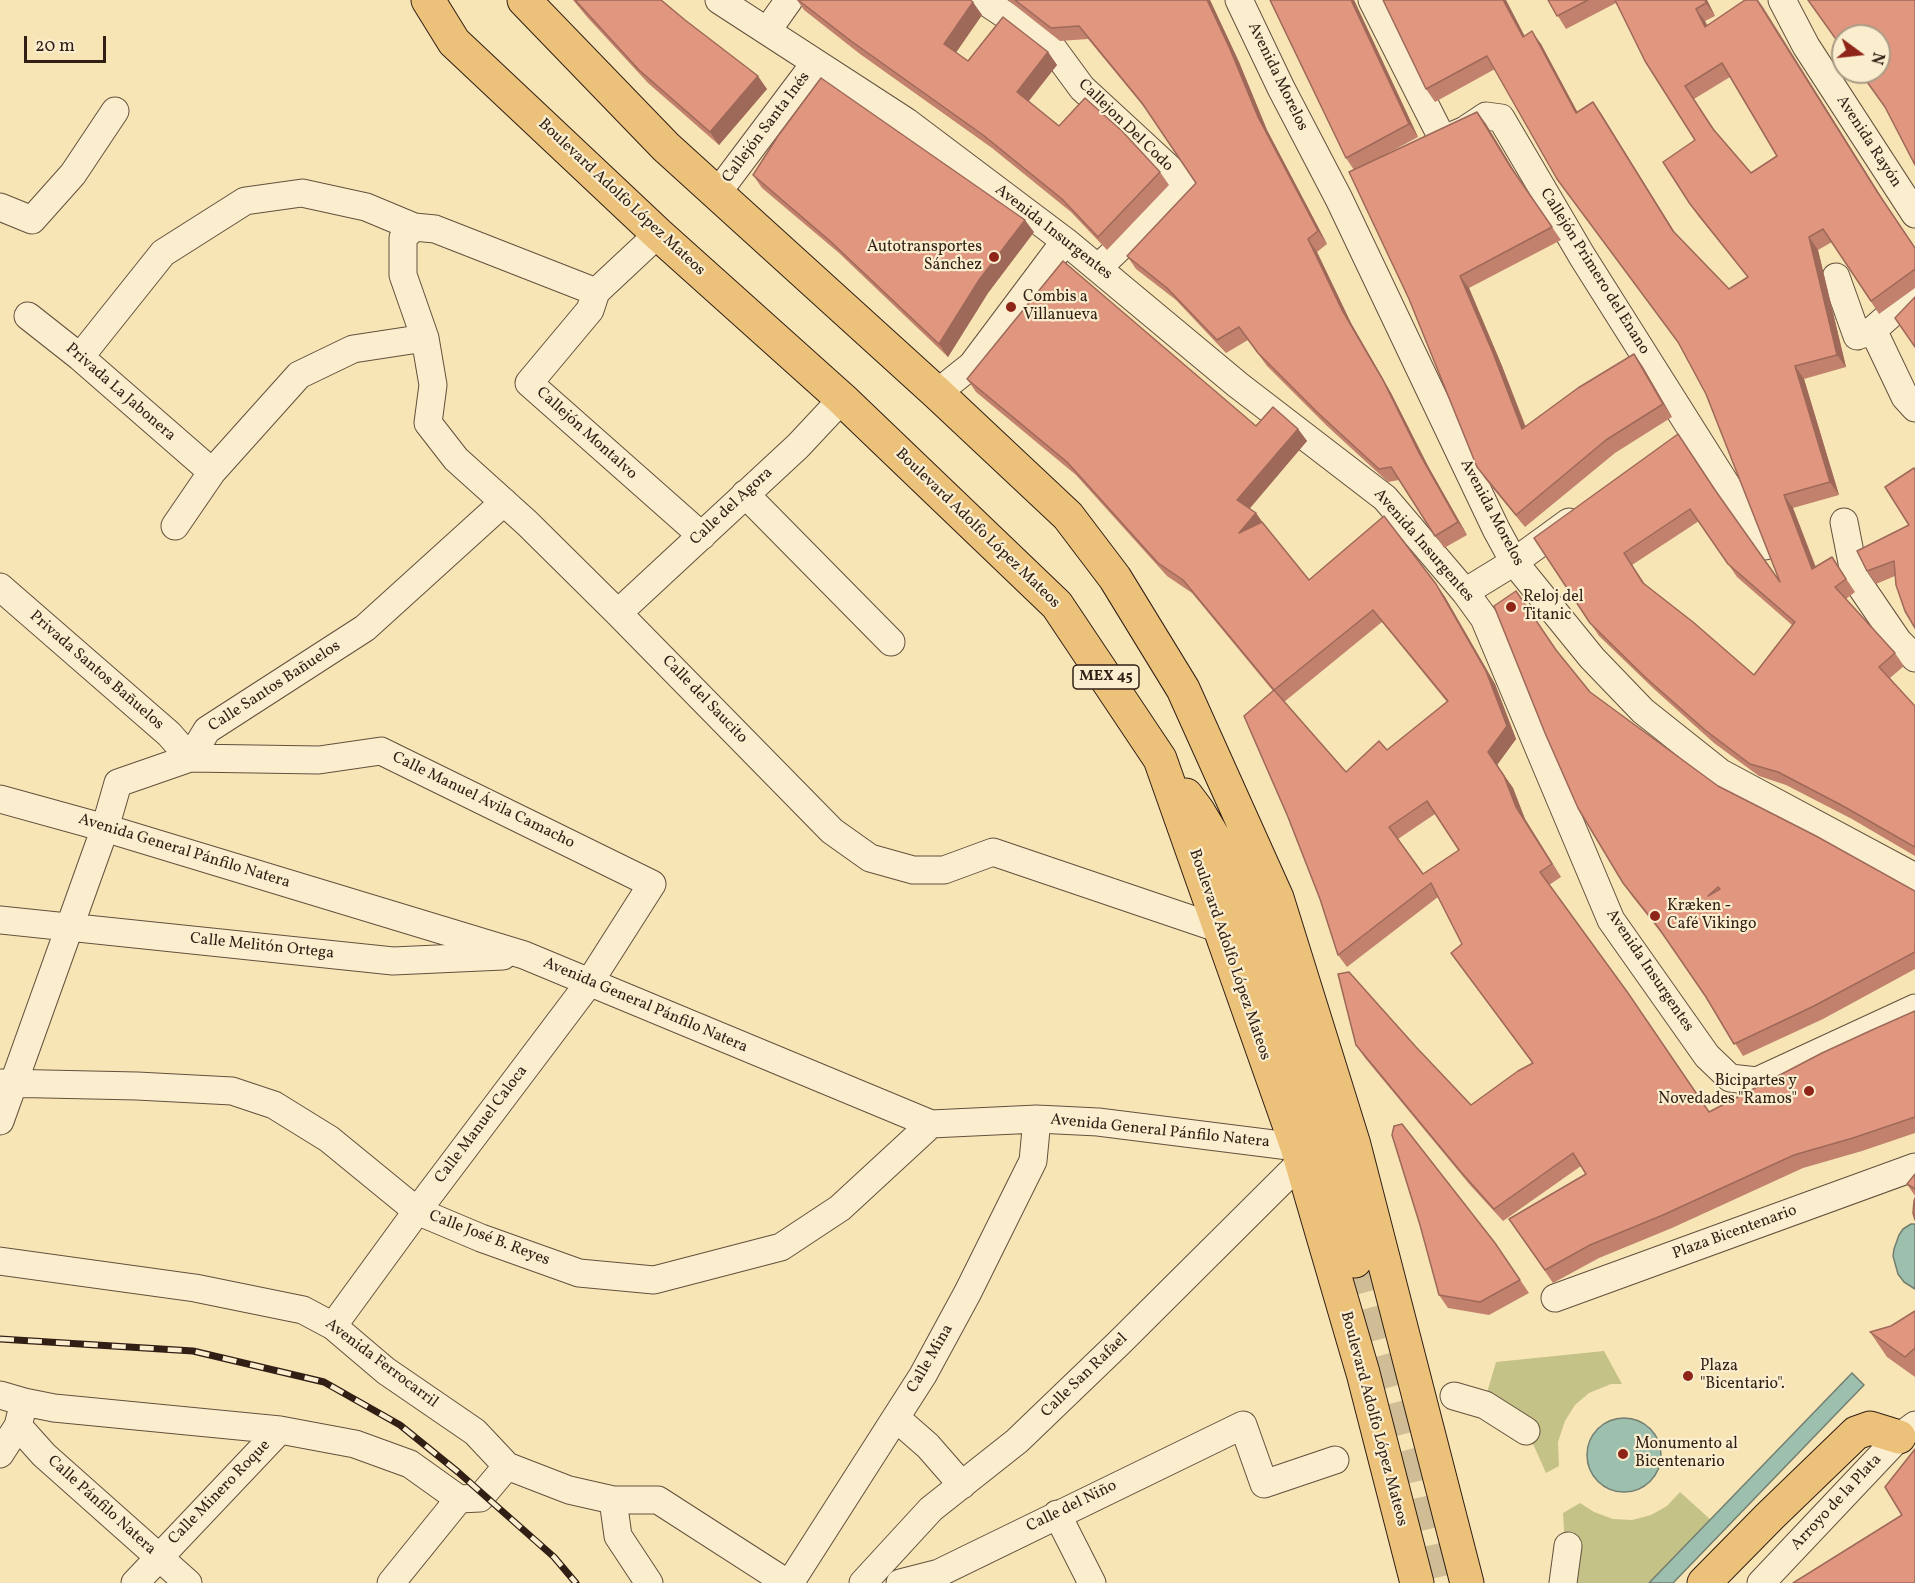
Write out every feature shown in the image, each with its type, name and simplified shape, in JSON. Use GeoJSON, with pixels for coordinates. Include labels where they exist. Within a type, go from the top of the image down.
{"type":"FeatureCollection","features":[{"type":"Feature","properties":{"kind":"main road","name":"Boulevard Adolfo López Mateos"},"geometry":{"type":"LineString","coordinates":[[428,0],[454,42],[658,234],[842,399],[1058,605],[1161,759],[1299,1155],[1363,1373],[1417,1583]]}},
{"type":"Feature","properties":{"kind":"main road"},"geometry":{"type":"LineString","coordinates":[[524,0],[666,147],[937,393],[1068,516],[1115,578],[1183,689],[1277,898],[1354,1145],[1467,1583]]}},
{"type":"Feature","properties":{"kind":"main road"},"geometry":{"type":"LineString","coordinates":[[1161,759],[1198,811],[1226,858],[1253,924],[1355,1261]]}},
{"type":"Feature","properties":{"kind":"main road"},"geometry":{"type":"LineString","coordinates":[[1704,1583],[1856,1433],[1870,1428],[1907,1431]]}},
{"type":"Feature","properties":{"kind":"street","name":"Avenida Insurgentes"},"geometry":{"type":"LineString","coordinates":[[719,0],[908,122],[1065,241],[1238,385],[1385,498],[1465,592],[1484,618],[1611,920],[1707,1056],[1730,1078],[1757,1081],[1915,1008]]}},
{"type":"Feature","properties":{"kind":"street"},"geometry":{"type":"LineString","coordinates":[[766,31],[789,0]]}},
{"type":"Feature","properties":{"kind":"street","name":"Callejon Del Codo"},"geometry":{"type":"LineString","coordinates":[[983,0],[1010,18],[1034,29],[1049,43],[1082,88],[1186,184],[1098,268]]}},
{"type":"Feature","properties":{"kind":"street","name":"Avenida Morelos"},"geometry":{"type":"LineString","coordinates":[[1239,0],[1281,88],[1349,193],[1496,529],[1514,562],[1592,658],[1643,711],[1722,774],[1915,877]]}},
{"type":"Feature","properties":{"kind":"street","name":"Callejón Primero del Enano"},"geometry":{"type":"LineString","coordinates":[[1372,0],[1432,146],[1465,130],[1486,116],[1501,118],[1582,256],[1683,438],[1765,546]]}},
{"type":"Feature","properties":{"kind":"street","name":"Avenida Rayón"},"geometry":{"type":"LineString","coordinates":[[1784,4],[1806,46],[1915,214]]}},
{"type":"Feature","properties":{"kind":"street","name":"Callejón Santa Inés"},"geometry":{"type":"LineString","coordinates":[[718,192],[815,63]]}},
{"type":"Feature","properties":{"kind":"street"},"geometry":{"type":"LineString","coordinates":[[0,207],[32,220],[73,174],[115,111]]}},
{"type":"Feature","properties":{"kind":"street"},"geometry":{"type":"LineString","coordinates":[[80,357],[163,253],[245,201],[302,193],[366,207],[414,227],[435,229],[596,292]]}},
{"type":"Feature","properties":{"kind":"street","name":"Calle del Saucito"},"geometry":{"type":"LineString","coordinates":[[414,227],[403,238],[403,275],[425,338],[434,385],[428,423],[456,459],[504,502],[618,613],[832,831],[870,858],[913,870],[944,870],[993,852],[1220,929]]}},
{"type":"Feature","properties":{"kind":"street","name":"Callejón Montalvo"},"geometry":{"type":"LineString","coordinates":[[658,234],[596,292],[590,310],[529,383],[702,536]]}},
{"type":"Feature","properties":{"kind":"street"},"geometry":{"type":"LineString","coordinates":[[937,393],[972,365],[1065,241]]}},
{"type":"Feature","properties":{"kind":"street"},"geometry":{"type":"LineString","coordinates":[[1836,277],[1857,336],[1873,330],[1915,293]]}},
{"type":"Feature","properties":{"kind":"street","name":"Privada La Jabonera"},"geometry":{"type":"LineString","coordinates":[[28,316],[80,357],[212,472]]}},
{"type":"Feature","properties":{"kind":"street"},"geometry":{"type":"LineString","coordinates":[[1873,330],[1905,397],[1915,408]]}},
{"type":"Feature","properties":{"kind":"street"},"geometry":{"type":"LineString","coordinates":[[175,526],[212,472],[299,375],[353,349],[425,338]]}},
{"type":"Feature","properties":{"kind":"street","name":"Calle del Agora"},"geometry":{"type":"LineString","coordinates":[[618,613],[798,446],[842,399]]}},
{"type":"Feature","properties":{"kind":"street"},"geometry":{"type":"LineString","coordinates":[[745,494],[891,642]]}},
{"type":"Feature","properties":{"kind":"street","name":"Calle Santos Bañuelos"},"geometry":{"type":"LineString","coordinates":[[190,758],[207,730],[364,628],[504,502]]}},
{"type":"Feature","properties":{"kind":"street"},"geometry":{"type":"LineString","coordinates":[[1465,592],[1514,562],[1589,507]]}},
{"type":"Feature","properties":{"kind":"street"},"geometry":{"type":"LineString","coordinates":[[1844,522],[1855,578],[1898,641],[1915,658]]}},
{"type":"Feature","properties":{"kind":"street","name":"Privada Santos Bañuelos"},"geometry":{"type":"LineString","coordinates":[[0,587],[169,734],[190,758]]}},
{"type":"Feature","properties":{"kind":"street","name":"Calle Manuel Ávila Camacho"},"geometry":{"type":"LineString","coordinates":[[190,758],[319,760],[381,751],[652,884],[589,983]]}},
{"type":"Feature","properties":{"kind":"street"},"geometry":{"type":"LineString","coordinates":[[0,1121],[7,1083],[71,926],[118,783],[190,758]]}},
{"type":"Feature","properties":{"kind":"street","name":"Avenida General Pánfilo Natera"},"geometry":{"type":"LineString","coordinates":[[0,799],[105,828],[524,955],[931,1124],[1036,1119],[1098,1122],[1299,1155]]}},
{"type":"Feature","properties":{"kind":"street","name":"Calle Melitón Ortega"},"geometry":{"type":"LineString","coordinates":[[0,920],[393,961],[524,955]]}},
{"type":"Feature","properties":{"kind":"street","name":"Calle Manuel Caloca"},"geometry":{"type":"LineString","coordinates":[[333,1326],[589,983]]}},
{"type":"Feature","properties":{"kind":"street","name":"Calle José B. Reyes"},"geometry":{"type":"LineString","coordinates":[[7,1083],[232,1091],[274,1106],[329,1139],[417,1211],[481,1238],[579,1273],[654,1280],[781,1247],[840,1208],[931,1124]]}},
{"type":"Feature","properties":{"kind":"street","name":"Calle Mina"},"geometry":{"type":"LineString","coordinates":[[789,1583],[923,1375],[968,1292],[1033,1161],[1036,1119]]}},
{"type":"Feature","properties":{"kind":"street","name":"Calle San Rafael"},"geometry":{"type":"LineString","coordinates":[[863,1583],[931,1509],[1017,1441],[1102,1360],[1299,1155]]}},
{"type":"Feature","properties":{"kind":"street","name":"Plaza Bicentenario"},"geometry":{"type":"LineString","coordinates":[[1555,1298],[1915,1167]]}},
{"type":"Feature","properties":{"kind":"street","name":"Avenida Ferrocarril"},"geometry":{"type":"LineString","coordinates":[[0,1261],[195,1288],[303,1310],[333,1326],[386,1371],[475,1432],[507,1466],[569,1490],[613,1500]]}},
{"type":"Feature","properties":{"kind":"street"},"geometry":{"type":"LineString","coordinates":[[1454,1396],[1485,1405],[1526,1431]]}},
{"type":"Feature","properties":{"kind":"street"},"geometry":{"type":"LineString","coordinates":[[0,1454],[14,1408],[54,1408],[280,1430],[355,1443],[410,1464],[459,1499],[480,1498],[507,1466]]}},
{"type":"Feature","properties":{"kind":"street","name":"Calle Pánfilo Natera"},"geometry":{"type":"LineString","coordinates":[[14,1408],[44,1455],[188,1583]]}},
{"type":"Feature","properties":{"kind":"street"},"geometry":{"type":"LineString","coordinates":[[896,1418],[928,1446],[962,1485]]}},
{"type":"Feature","properties":{"kind":"street","name":"Calle del Niño"},"geometry":{"type":"LineString","coordinates":[[900,1583],[939,1572],[1243,1425],[1264,1484],[1335,1460]]}},
{"type":"Feature","properties":{"kind":"street","name":"Calle Minero Roque"},"geometry":{"type":"LineString","coordinates":[[135,1583],[280,1430]]}},
{"type":"Feature","properties":{"kind":"street","name":"Arroyo de la Plata"},"geometry":{"type":"LineString","coordinates":[[1761,1583],[1907,1431]]}},
{"type":"Feature","properties":{"kind":"street"},"geometry":{"type":"LineString","coordinates":[[391,1583],[459,1499]]}},
{"type":"Feature","properties":{"kind":"street"},"geometry":{"type":"LineString","coordinates":[[650,1583],[618,1536],[613,1500],[658,1500],[789,1583]]}},
{"type":"Feature","properties":{"kind":"street"},"geometry":{"type":"LineString","coordinates":[[1057,1514],[1092,1583]]}},
{"type":"Feature","properties":{"kind":"street"},"geometry":{"type":"LineString","coordinates":[[1563,1583],[1568,1546]]}},
{"type":"Feature","properties":{"kind":"shaded area"},"geometry":{"type":"Polygon","coordinates":[[[1911,1224],[1915,1224],[1915,1289],[1904,1282],[1898,1274],[1893,1256],[1899,1235],[1911,1224]]]}},
{"type":"Feature","properties":{"kind":"shaded area"},"geometry":{"type":"Polygon","coordinates":[[[1604,1351],[1622,1384],[1611,1384],[1589,1393],[1575,1405],[1565,1421],[1558,1442],[1559,1466],[1546,1473],[1534,1446],[1486,1396],[1496,1362],[1604,1351]]]}},
{"type":"Feature","properties":{"kind":"shaded area"},"geometry":{"type":"Polygon","coordinates":[[[1852,1373],[1864,1385],[1673,1583],[1649,1583],[1852,1373]]]}},
{"type":"Feature","properties":{"kind":"shaded area"},"geometry":{"type":"Polygon","coordinates":[[[1624,1418],[1638,1421],[1650,1429],[1658,1441],[1661,1455],[1658,1469],[1650,1481],[1638,1489],[1624,1492],[1610,1489],[1598,1481],[1590,1469],[1587,1455],[1590,1441],[1598,1429],[1610,1421],[1624,1418]]]}},
{"type":"Feature","properties":{"kind":"shaded area"},"geometry":{"type":"Polygon","coordinates":[[[1680,1492],[1711,1520],[1649,1583],[1567,1583],[1563,1513],[1580,1503],[1594,1512],[1613,1519],[1632,1520],[1651,1515],[1667,1506],[1680,1492]]]}},
{"type":"Feature","properties":{"kind":"building"},"geometry":{"type":"Polygon","coordinates":[[[575,0],[661,0],[758,76],[710,132],[639,70],[575,0]]]}},
{"type":"Feature","properties":{"kind":"building"},"geometry":{"type":"Polygon","coordinates":[[[798,0],[970,0],[973,2],[944,44],[968,61],[1003,17],[1048,52],[1017,92],[1059,126],[1085,98],[1122,131],[1160,172],[1098,237],[1062,199],[983,135],[851,41],[798,0]]]}},
{"type":"Feature","properties":{"kind":"building"},"geometry":{"type":"Polygon","coordinates":[[[1015,0],[1207,0],[1258,117],[1318,231],[1308,239],[1342,310],[1383,380],[1419,453],[1458,522],[1435,536],[1391,467],[1379,469],[1318,413],[1258,353],[1239,327],[1217,340],[1167,288],[1127,256],[1196,183],[1142,103],[1079,26],[1051,28],[1015,0]]]}},
{"type":"Feature","properties":{"kind":"building"},"geometry":{"type":"Polygon","coordinates":[[[1270,0],[1351,0],[1409,124],[1346,158],[1270,0]]]}},
{"type":"Feature","properties":{"kind":"building"},"geometry":{"type":"Polygon","coordinates":[[[1383,0],[1503,0],[1523,37],[1532,31],[1576,113],[1593,102],[1673,231],[1729,289],[1748,277],[1690,204],[1663,162],[1695,140],[1645,61],[1615,0],[1705,0],[1706,3],[1696,9],[1705,27],[1745,0],[1757,0],[1915,248],[1915,269],[1871,301],[1823,229],[1809,237],[1837,355],[1795,366],[1830,482],[1784,495],[1812,569],[1832,557],[1846,579],[1835,587],[1895,653],[1879,667],[1915,706],[1915,847],[1778,772],[1750,764],[1705,730],[1645,677],[1590,623],[1534,538],[1678,434],[1780,582],[1706,394],[1678,342],[1557,179],[1487,56],[1426,89],[1383,0]],[[1722,63],[1685,86],[1713,129],[1751,173],[1777,156],[1722,63]],[[1690,509],[1624,553],[1643,583],[1693,622],[1754,675],[1795,622],[1728,564],[1690,509]]]}},
{"type":"Feature","properties":{"kind":"building"},"geometry":{"type":"Polygon","coordinates":[[[1548,0],[1588,0],[1557,16],[1548,0]]]}},
{"type":"Feature","properties":{"kind":"building"},"geometry":{"type":"Polygon","coordinates":[[[1808,0],[1915,0],[1915,165],[1885,107],[1869,84],[1891,84],[1891,24],[1831,24],[1831,32],[1808,0]]]}},
{"type":"Feature","properties":{"kind":"building"},"geometry":{"type":"Polygon","coordinates":[[[821,78],[1025,220],[979,280],[939,344],[830,241],[753,175],[778,136],[821,78]]]}},
{"type":"Feature","properties":{"kind":"building"},"geometry":{"type":"Polygon","coordinates":[[[1477,112],[1510,166],[1552,227],[1460,276],[1522,429],[1578,388],[1634,354],[1663,404],[1606,440],[1516,515],[1477,467],[1409,299],[1349,172],[1477,112]]]}},
{"type":"Feature","properties":{"kind":"building"},"geometry":{"type":"Polygon","coordinates":[[[1063,261],[1256,426],[1273,407],[1298,429],[1237,500],[1256,513],[1239,533],[1262,522],[1309,580],[1384,516],[1436,584],[1486,671],[1507,726],[1488,752],[1504,776],[1516,807],[1552,864],[1540,872],[1628,993],[1709,1112],[1822,1053],[1915,1011],[1915,1117],[1794,1155],[1663,1215],[1590,1245],[1545,1270],[1509,1219],[1586,1174],[1573,1153],[1494,1209],[1356,1045],[1338,974],[1349,972],[1471,1105],[1533,1063],[1451,953],[1462,944],[1431,883],[1338,955],[1320,899],[1288,817],[1244,716],[1274,690],[1183,580],[1158,563],[1067,462],[967,379],[1063,261]],[[1373,610],[1274,690],[1346,772],[1379,741],[1387,750],[1448,701],[1373,610]],[[1427,801],[1389,827],[1423,874],[1459,850],[1427,801]]]}},
{"type":"Feature","properties":{"kind":"building"},"geometry":{"type":"Polygon","coordinates":[[[1915,297],[1915,347],[1895,318],[1915,297]]]}},
{"type":"Feature","properties":{"kind":"building"},"geometry":{"type":"Polygon","coordinates":[[[1914,468],[1915,628],[1905,611],[1896,585],[1894,561],[1867,571],[1857,551],[1909,525],[1885,487],[1914,468]]]}},
{"type":"Feature","properties":{"kind":"building"},"geometry":{"type":"Polygon","coordinates":[[[1516,591],[1556,650],[1590,692],[1718,786],[1816,836],[1915,891],[1915,952],[1814,1006],[1734,1044],[1706,997],[1658,927],[1623,883],[1578,808],[1494,606],[1516,591]]]}},
{"type":"Feature","properties":{"kind":"building"},"geometry":{"type":"Polygon","coordinates":[[[1402,1124],[1495,1243],[1520,1280],[1480,1302],[1439,1295],[1392,1135],[1394,1126],[1402,1124]]]}},
{"type":"Feature","properties":{"kind":"building"},"geometry":{"type":"Polygon","coordinates":[[[1915,1174],[1915,1189],[1907,1184],[1915,1174]]]}},
{"type":"Feature","properties":{"kind":"building"},"geometry":{"type":"Polygon","coordinates":[[[1915,1198],[1915,1220],[1913,1213],[1915,1198]]]}},
{"type":"Feature","properties":{"kind":"building"},"geometry":{"type":"Polygon","coordinates":[[[1915,1311],[1915,1348],[1905,1357],[1870,1332],[1891,1326],[1915,1311]]]}},
{"type":"Feature","properties":{"kind":"building"},"geometry":{"type":"Polygon","coordinates":[[[1915,1449],[1915,1583],[1793,1583],[1902,1515],[1885,1487],[1915,1449]]]}},
{"type":"Feature","properties":{"kind":"tunnel"},"geometry":{"type":"LineString","coordinates":[[1355,1261],[1413,1477],[1437,1583]]}},
{"type":"Feature","properties":{"kind":"railway"},"geometry":{"type":"LineString","coordinates":[[0,1339],[193,1351],[324,1382],[400,1425],[458,1472],[554,1557],[576,1583]]}},
{"type":"Feature","properties":{"kind":"place","name":"Autotransportes Sánchez"},"geometry":{"type":"Point","coordinates":[994,257]}},
{"type":"Feature","properties":{"kind":"place","name":"Combis a Villanueva"},"geometry":{"type":"Point","coordinates":[1011,307]}},
{"type":"Feature","properties":{"kind":"place","name":"Reloj del Titanic"},"geometry":{"type":"Point","coordinates":[1511,607]}},
{"type":"Feature","properties":{"kind":"place","name":"Kræken - Café Vikingo"},"geometry":{"type":"Point","coordinates":[1655,916]}},
{"type":"Feature","properties":{"kind":"place","name":"Bicipartes y Novedades \"Ramos\""},"geometry":{"type":"Point","coordinates":[1809,1091]}},
{"type":"Feature","properties":{"kind":"place","name":"Plaza \"Bicentario\"."},"geometry":{"type":"Point","coordinates":[1688,1376]}},
{"type":"Feature","properties":{"kind":"place","name":"Monumento al Bicentenario"},"geometry":{"type":"Point","coordinates":[1623,1454]}}]}
